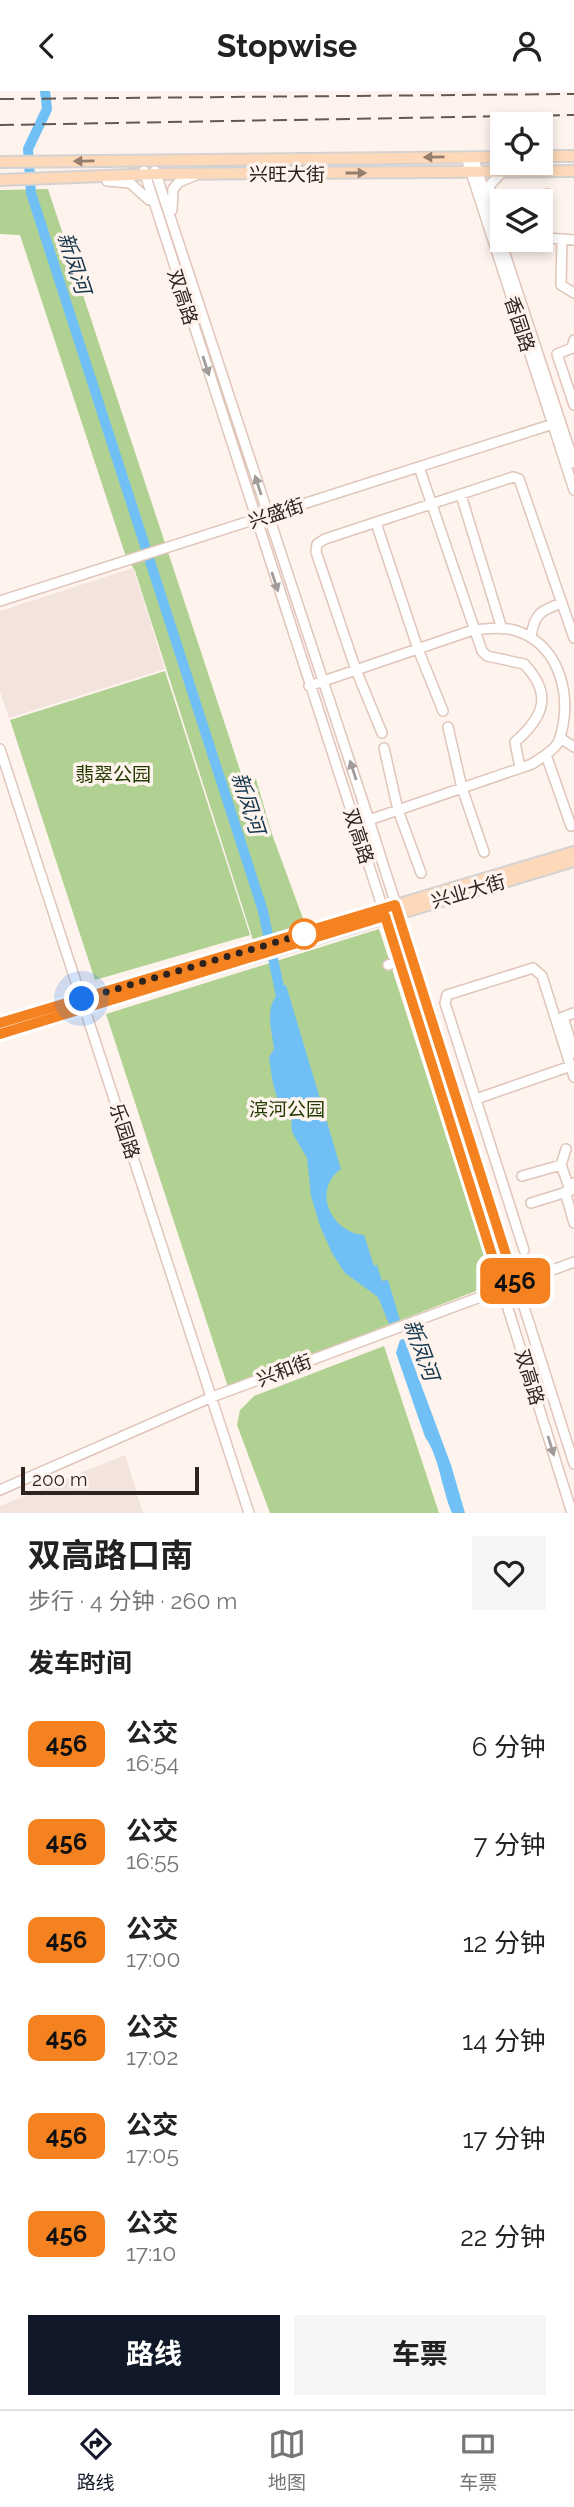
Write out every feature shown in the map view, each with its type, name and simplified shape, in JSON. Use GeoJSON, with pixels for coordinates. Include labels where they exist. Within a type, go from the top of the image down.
{"type":"FeatureCollection","features":[{"type":"Feature","properties":{"kind":"main road"},"geometry":{"type":"LineString","coordinates":[[553,156],[574,156]]}},
{"type":"Feature","properties":{"kind":"main road","name":"兴旺大街"},"geometry":{"type":"LineString","coordinates":[[5,162],[490,157]]}},
{"type":"Feature","properties":{"kind":"main road"},"geometry":{"type":"LineString","coordinates":[[188,160],[184,167],[195,174]]}},
{"type":"Feature","properties":{"kind":"main road"},"geometry":{"type":"LineString","coordinates":[[124,161],[129,169],[124,175]]}},
{"type":"Feature","properties":{"kind":"main road","name":"兴旺大街"},"geometry":{"type":"LineString","coordinates":[[553,171],[574,171]]}},
{"type":"Feature","properties":{"kind":"main road","name":"兴旺大街"},"geometry":{"type":"LineString","coordinates":[[5,180],[150,174],[490,172]]}},
{"type":"Feature","properties":{"kind":"main road","name":"兴业大街"},"geometry":{"type":"LineString","coordinates":[[0,1034],[83,1004],[574,852]]}},
{"type":"Feature","properties":{"kind":"main road","name":"兴业大街"},"geometry":{"type":"LineString","coordinates":[[396,909],[574,861]]}},
{"type":"Feature","properties":{"kind":"main road","name":"兴业大街"},"geometry":{"type":"LineString","coordinates":[[0,1023],[83,1004]]}},
{"type":"Feature","properties":{"kind":"street","name":"香园路"},"geometry":{"type":"LineString","coordinates":[[469,157],[574,490]]}},
{"type":"Feature","properties":{"kind":"street","name":"双高路"},"geometry":{"type":"LineString","coordinates":[[148,160],[154,206],[384,913],[572,1513]]}},
{"type":"Feature","properties":{"kind":"street","name":"香园路"},"geometry":{"type":"LineString","coordinates":[[474,173],[490,204]]}},
{"type":"Feature","properties":{"kind":"street","name":"双高路"},"geometry":{"type":"LineString","coordinates":[[150,174],[179,246],[369,820],[574,1464]]}},
{"type":"Feature","properties":{"kind":"street"},"geometry":{"type":"LineString","coordinates":[[179,246],[170,195],[179,182],[195,174]]}},
{"type":"Feature","properties":{"kind":"street"},"geometry":{"type":"LineString","coordinates":[[490,189],[490,185],[499,175]]}},
{"type":"Feature","properties":{"kind":"street"},"geometry":{"type":"LineString","coordinates":[[67,177],[130,183],[143,191],[154,206]]}},
{"type":"Feature","properties":{"kind":"street"},"geometry":{"type":"LineString","coordinates":[[553,238],[574,240]]}},
{"type":"Feature","properties":{"kind":"street"},"geometry":{"type":"LineString","coordinates":[[562,239],[561,285],[574,293]]}},
{"type":"Feature","properties":{"kind":"street","name":"香园路"},"geometry":{"type":"LineString","coordinates":[[506,252],[574,463]]}},
{"type":"Feature","properties":{"kind":"street"},"geometry":{"type":"LineString","coordinates":[[573,402],[557,354],[572,348],[574,340]]}},
{"type":"Feature","properties":{"kind":"street","name":"兴盛街"},"geometry":{"type":"LineString","coordinates":[[0,601],[553,424]]}},
{"type":"Feature","properties":{"kind":"street"},"geometry":{"type":"LineString","coordinates":[[418,467],[473,630],[487,656],[524,664],[535,675],[542,689],[541,706],[536,720],[514,742],[520,768]]}},
{"type":"Feature","properties":{"kind":"street"},"geometry":{"type":"LineString","coordinates":[[382,733],[356,670],[316,552],[317,544],[513,477],[519,479],[574,638]]}},
{"type":"Feature","properties":{"kind":"street"},"geometry":{"type":"LineString","coordinates":[[461,495],[497,603],[502,629]]}},
{"type":"Feature","properties":{"kind":"street"},"geometry":{"type":"LineString","coordinates":[[376,523],[418,649],[443,711]]}},
{"type":"Feature","properties":{"kind":"street"},"geometry":{"type":"LineString","coordinates":[[530,637],[533,621],[538,613],[562,603]]}},
{"type":"Feature","properties":{"kind":"street"},"geometry":{"type":"LineString","coordinates":[[309,686],[473,630],[502,629],[530,637],[547,649],[566,678],[569,708],[560,738],[546,755],[520,768],[369,820]]}},
{"type":"Feature","properties":{"kind":"street"},"geometry":{"type":"LineString","coordinates":[[449,727],[462,788],[484,852]]}},
{"type":"Feature","properties":{"kind":"street"},"geometry":{"type":"LineString","coordinates":[[560,738],[574,747]]}},
{"type":"Feature","properties":{"kind":"street"},"geometry":{"type":"LineString","coordinates":[[384,748],[398,810],[421,873]]}},
{"type":"Feature","properties":{"kind":"street","name":"乐园路"},"geometry":{"type":"LineString","coordinates":[[0,749],[249,1513]]}},
{"type":"Feature","properties":{"kind":"street"},"geometry":{"type":"LineString","coordinates":[[546,755],[571,826]]}},
{"type":"Feature","properties":{"kind":"street"},"geometry":{"type":"LineString","coordinates":[[388,965],[399,961]]}},
{"type":"Feature","properties":{"kind":"street"},"geometry":{"type":"LineString","coordinates":[[524,1249],[444,1003],[447,995],[533,968],[542,976],[574,1077]]}},
{"type":"Feature","properties":{"kind":"street"},"geometry":{"type":"LineString","coordinates":[[574,1013],[562,1017],[574,1053]]}},
{"type":"Feature","properties":{"kind":"street"},"geometry":{"type":"LineString","coordinates":[[476,1099],[571,1066]]}},
{"type":"Feature","properties":{"kind":"street"},"geometry":{"type":"LineString","coordinates":[[566,1149],[561,1165],[570,1189],[574,1223]]}},
{"type":"Feature","properties":{"kind":"street"},"geometry":{"type":"LineString","coordinates":[[522,1176],[561,1165]]}},
{"type":"Feature","properties":{"kind":"street"},"geometry":{"type":"LineString","coordinates":[[531,1203],[570,1189]]}},
{"type":"Feature","properties":{"kind":"street","name":"兴和街"},"geometry":{"type":"LineString","coordinates":[[0,1490],[212,1397],[574,1262]]}},
{"type":"Feature","properties":{"kind":"shaded area"},"geometry":{"type":"Polygon","coordinates":[[[133,568],[165,669],[9,718],[0,691],[0,611],[133,568]]]}},
{"type":"Feature","properties":{"kind":"shaded area"},"geometry":{"type":"Polygon","coordinates":[[[125,1455],[143,1513],[0,1513],[0,1506],[125,1455]]]}},
{"type":"Feature","properties":{"kind":"green space"},"geometry":{"type":"Polygon","coordinates":[[[48,189],[244,782],[256,779],[272,834],[305,924],[253,940],[135,571],[125,554],[20,235],[0,234],[0,190],[48,189]]]}},
{"type":"Feature","properties":{"kind":"green space","name":"翡翠公园"},"geometry":{"type":"Polygon","coordinates":[[[165,671],[250,935],[95,980],[10,720],[165,671]]]}},
{"type":"Feature","properties":{"kind":"green space","name":"滨河公园"},"geometry":{"type":"Polygon","coordinates":[[[379,929],[494,1284],[228,1387],[106,1014],[379,929]]]}},
{"type":"Feature","properties":{"kind":"green space"},"geometry":{"type":"Polygon","coordinates":[[[384,1346],[439,1513],[270,1513],[237,1425],[240,1410],[254,1396],[384,1346]]]}},
{"type":"Feature","properties":{"kind":"water"},"geometry":{"type":"Polygon","coordinates":[[[286,985],[341,1169],[332,1177],[328,1187],[329,1208],[342,1226],[364,1235],[382,1281],[388,1280],[400,1320],[389,1324],[378,1297],[345,1273],[332,1253],[311,1196],[307,1158],[292,1132],[291,1114],[280,1103],[274,1089],[269,1057],[274,1049],[270,1012],[279,993],[278,988],[286,985]]]}},
{"type":"Feature","properties":{"kind":"water"},"geometry":{"type":"Polygon","coordinates":[[[404,1339],[451,1465],[465,1513],[452,1513],[434,1454],[425,1437],[396,1353],[400,1340],[404,1339]]]}},
{"type":"Feature","properties":{"kind":"waterway","name":"新凤河"},"geometry":{"type":"LineString","coordinates":[[45,91],[47,109],[28,149],[31,193],[263,911],[282,1001]]}},
{"type":"Feature","properties":{"kind":"railway"},"geometry":{"type":"LineString","coordinates":[[0,99],[574,94]]}},
{"type":"Feature","properties":{"kind":"railway"},"geometry":{"type":"LineString","coordinates":[[0,125],[574,115]]}},
{"type":"Feature","properties":{"kind":"bus line","name":"456"},"geometry":{"type":"LineString","coordinates":[[0,1023],[395,905],[515,1283],[502,1287],[385,916],[0,1034]]}},
{"type":"Feature","properties":{"kind":"route"},"geometry":{"type":"LineString","coordinates":[[82,999],[304,934]]}}]}
